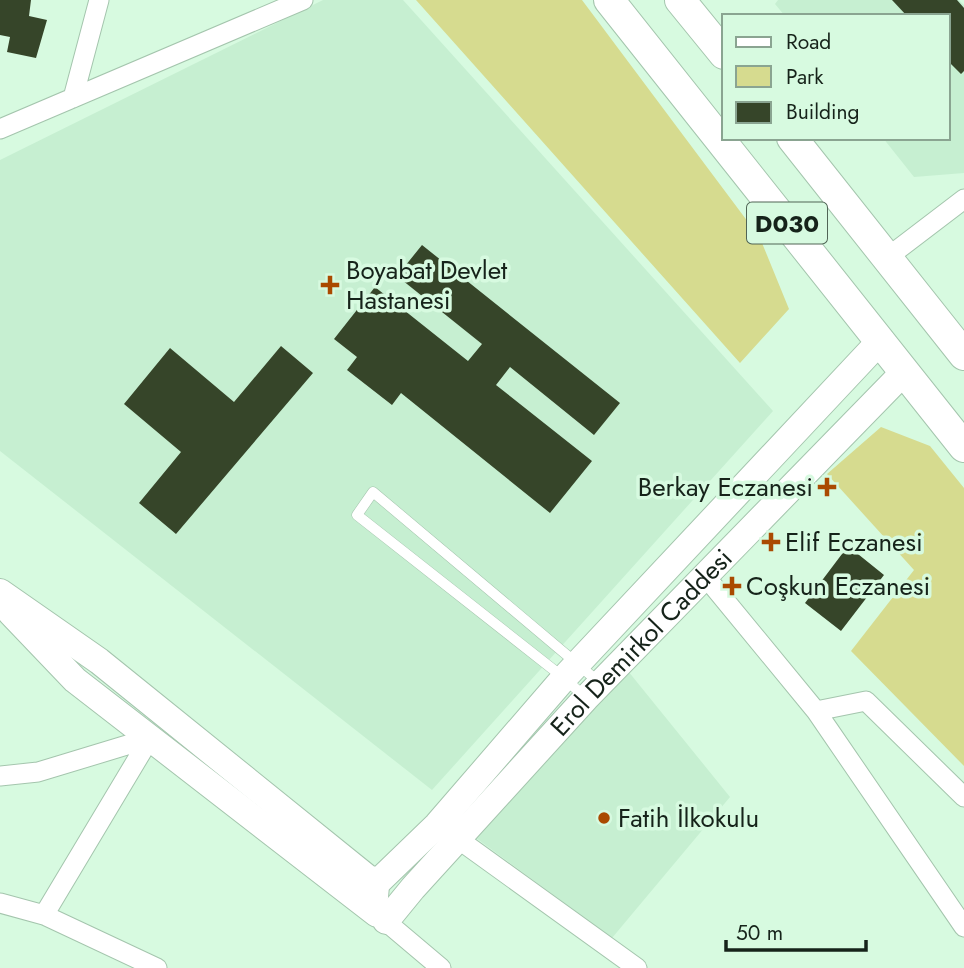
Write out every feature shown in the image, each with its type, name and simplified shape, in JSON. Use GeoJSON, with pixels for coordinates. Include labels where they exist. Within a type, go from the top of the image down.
{"type":"FeatureCollection","features":[{"type":"Feature","properties":{"kind":"main road","name":"D030"},"geometry":{"type":"LineString","coordinates":[[609,0],[964,447]]}},
{"type":"Feature","properties":{"kind":"main road"},"geometry":{"type":"LineString","coordinates":[[680,0],[722,52]]}},
{"type":"Feature","properties":{"kind":"main road","name":"D030"},"geometry":{"type":"LineString","coordinates":[[794,140],[964,355]]}},
{"type":"Feature","properties":{"kind":"street"},"geometry":{"type":"LineString","coordinates":[[73,98],[99,0]]}},
{"type":"Feature","properties":{"kind":"street"},"geometry":{"type":"LineString","coordinates":[[0,130],[303,0]]}},
{"type":"Feature","properties":{"kind":"street"},"geometry":{"type":"LineString","coordinates":[[888,257],[964,200]]}},
{"type":"Feature","properties":{"kind":"street","name":"Erol Demirkol Caddesi"},"geometry":{"type":"LineString","coordinates":[[381,917],[571,671],[881,340]]}},
{"type":"Feature","properties":{"kind":"street","name":"Erol Demirkol Caddesi"},"geometry":{"type":"LineString","coordinates":[[380,880],[448,832],[594,691],[905,371]]}},
{"type":"Feature","properties":{"kind":"street"},"geometry":{"type":"LineString","coordinates":[[705,576],[816,711],[964,927]]}},
{"type":"Feature","properties":{"kind":"street"},"geometry":{"type":"LineString","coordinates":[[0,592],[99,661],[369,879],[380,880],[381,917]]}},
{"type":"Feature","properties":{"kind":"street"},"geometry":{"type":"LineString","coordinates":[[0,602],[75,680],[381,917],[441,968]]}},
{"type":"Feature","properties":{"kind":"street"},"geometry":{"type":"LineString","coordinates":[[816,711],[866,701],[964,797]]}},
{"type":"Feature","properties":{"kind":"street"},"geometry":{"type":"LineString","coordinates":[[0,776],[38,772],[150,738]]}},
{"type":"Feature","properties":{"kind":"street"},"geometry":{"type":"LineString","coordinates":[[44,915],[150,738]]}},
{"type":"Feature","properties":{"kind":"street"},"geometry":{"type":"LineString","coordinates":[[448,832],[637,968]]}},
{"type":"Feature","properties":{"kind":"street"},"geometry":{"type":"LineString","coordinates":[[0,903],[44,915],[157,968]]}},
{"type":"Feature","properties":{"kind":"lane"},"geometry":{"type":"LineString","coordinates":[[594,691],[571,671],[357,515],[373,492],[571,671],[594,691]]}},
{"type":"Feature","properties":{"kind":"shaded area","name":"Boyabat Devlet Hastanesi"},"geometry":{"type":"Polygon","coordinates":[[[323,0],[403,0],[773,411],[432,790],[0,451],[0,160],[323,0]]]}},
{"type":"Feature","properties":{"kind":"shaded area"},"geometry":{"type":"Polygon","coordinates":[[[778,0],[959,0],[964,5],[964,173],[914,177],[885,140],[950,140],[950,14],[783,14],[775,4],[778,0]]]}},
{"type":"Feature","properties":{"kind":"shaded area","name":"Fatih İlkokulu"},"geometry":{"type":"Polygon","coordinates":[[[628,671],[730,797],[612,938],[476,838],[628,671]]]}},
{"type":"Feature","properties":{"kind":"green space"},"geometry":{"type":"Polygon","coordinates":[[[416,0],[582,0],[760,238],[789,309],[740,363],[416,0]]]}},
{"type":"Feature","properties":{"kind":"green space"},"geometry":{"type":"Polygon","coordinates":[[[881,427],[930,446],[964,488],[964,766],[851,651],[914,570],[827,474],[881,427]]]}},
{"type":"Feature","properties":{"kind":"building"},"geometry":{"type":"Polygon","coordinates":[[[0,0],[31,0],[29,16],[47,20],[36,58],[7,52],[10,37],[0,35],[0,0]]]}},
{"type":"Feature","properties":{"kind":"building"},"geometry":{"type":"Polygon","coordinates":[[[892,0],[957,0],[964,8],[964,71],[961,74],[950,63],[950,14],[905,14],[892,0]]]}},
{"type":"Feature","properties":{"kind":"building"},"geometry":{"type":"Polygon","coordinates":[[[422,245],[620,403],[594,435],[510,367],[496,385],[592,461],[550,513],[401,393],[392,405],[347,370],[357,357],[334,339],[375,287],[468,361],[482,344],[397,276],[422,245]]]}},
{"type":"Feature","properties":{"kind":"building"},"geometry":{"type":"Polygon","coordinates":[[[281,346],[313,373],[176,534],[139,503],[181,452],[124,404],[170,348],[234,402],[281,346]]]}},
{"type":"Feature","properties":{"kind":"building"},"geometry":{"type":"Polygon","coordinates":[[[848,546],[884,575],[841,631],[805,603],[848,546]]]}},
{"type":"Feature","properties":{"kind":"place","name":"Boyabat Devlet Hastanesi"},"geometry":{"type":"Point","coordinates":[330,285]}},
{"type":"Feature","properties":{"kind":"place","name":"Berkay Eczanesi"},"geometry":{"type":"Point","coordinates":[827,487]}},
{"type":"Feature","properties":{"kind":"place","name":"Elif Eczanesi"},"geometry":{"type":"Point","coordinates":[771,542]}},
{"type":"Feature","properties":{"kind":"place","name":"Coşkun Eczanesi"},"geometry":{"type":"Point","coordinates":[732,586]}},
{"type":"Feature","properties":{"kind":"place","name":"Fatih İlkokulu"},"geometry":{"type":"Point","coordinates":[604,818]}}]}
